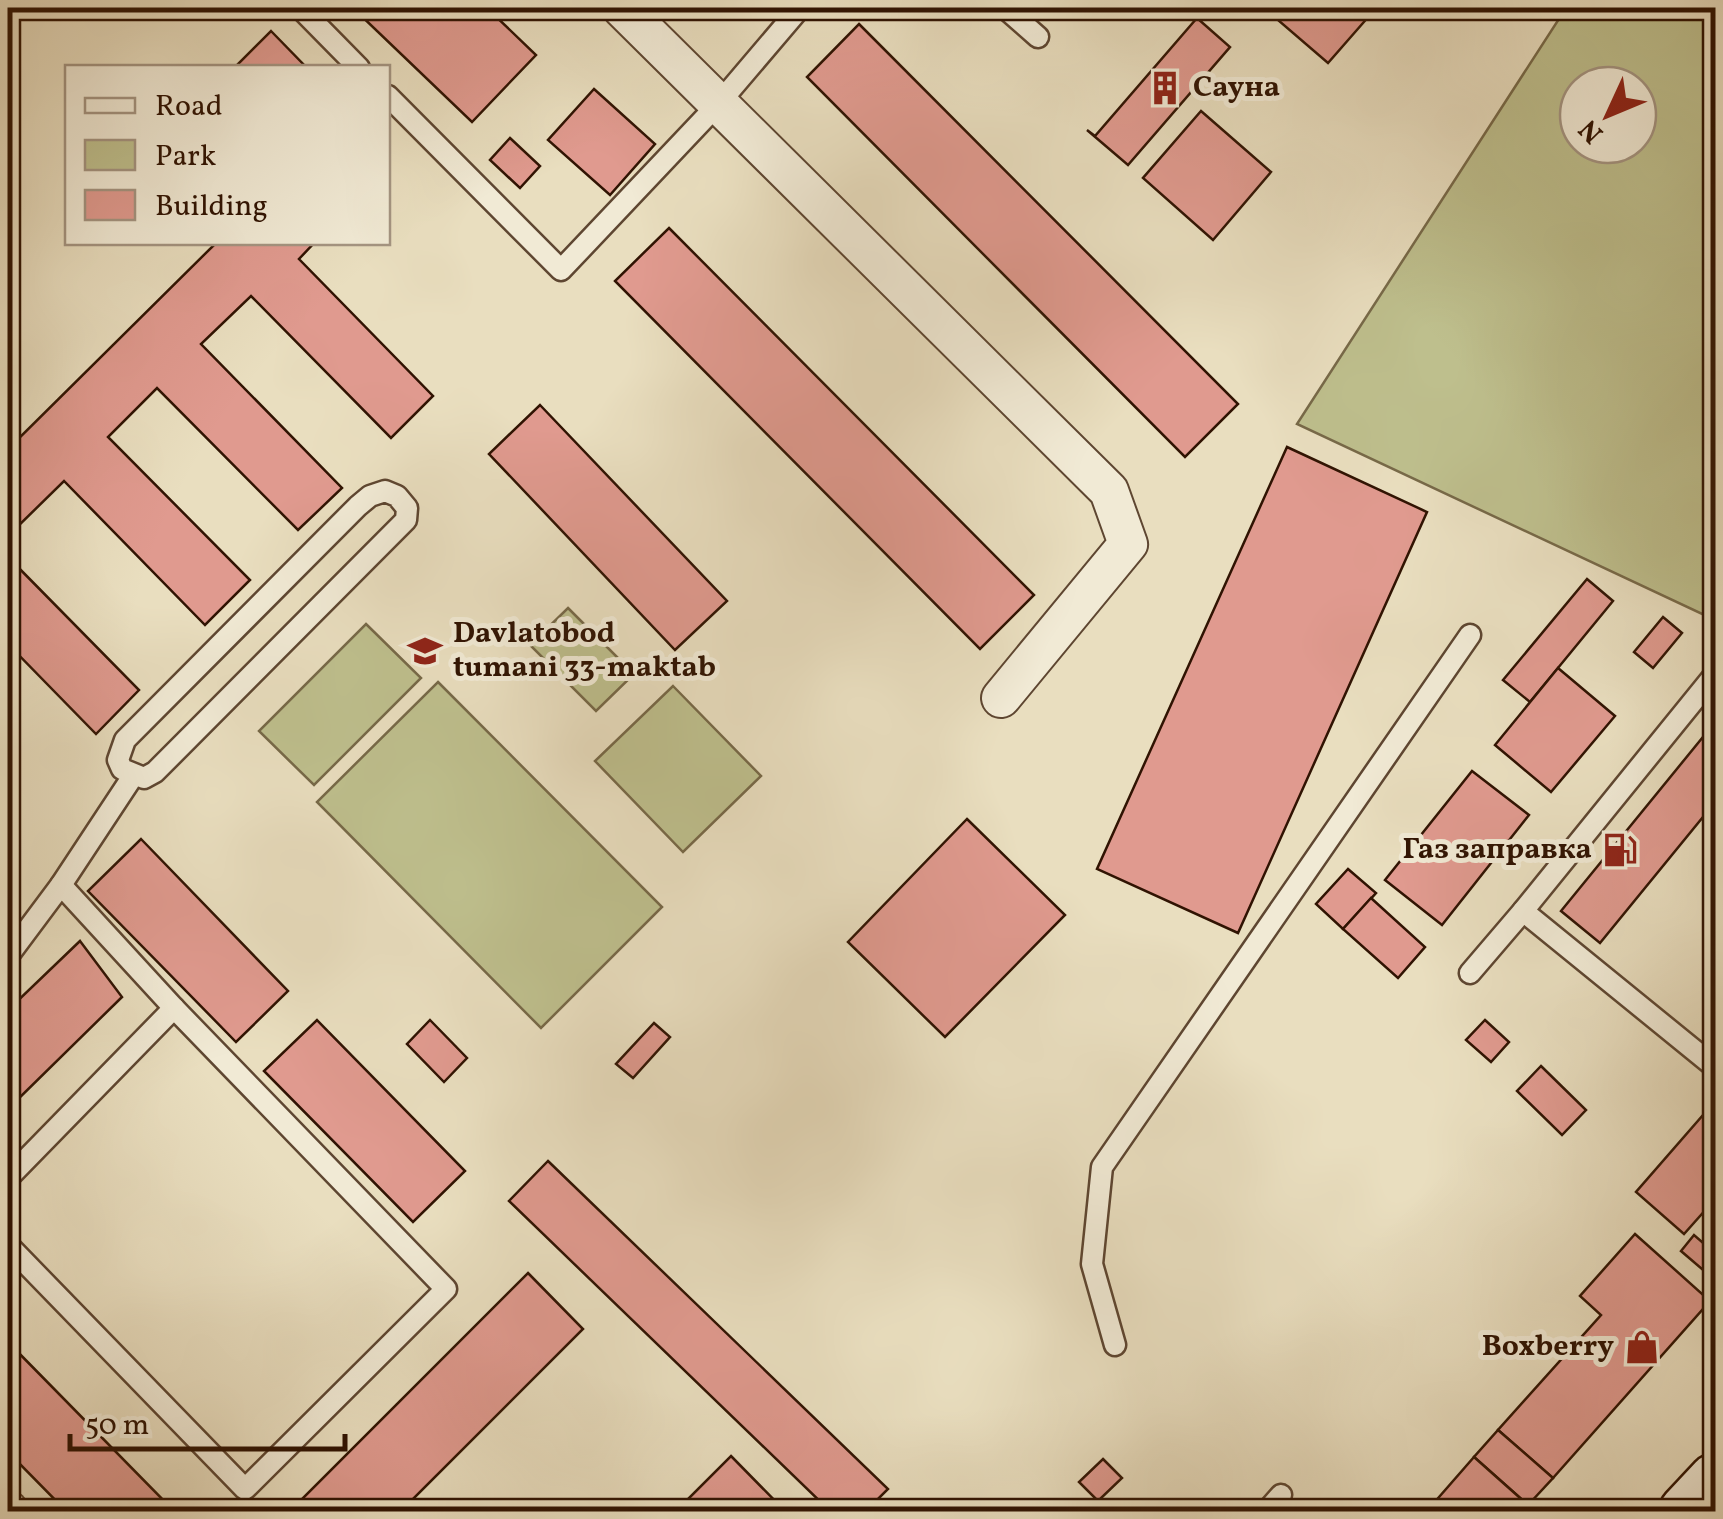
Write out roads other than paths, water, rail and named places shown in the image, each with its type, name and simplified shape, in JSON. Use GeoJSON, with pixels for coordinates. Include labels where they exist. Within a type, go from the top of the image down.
{"type":"FeatureCollection","features":[{"type":"Feature","properties":{"kind":"main road"},"geometry":{"type":"LineString","coordinates":[[1687,1512],[1716,1481]]}},
{"type":"Feature","properties":{"kind":"street"},"geometry":{"type":"LineString","coordinates":[[622,8],[1109,491],[1128,544],[1001,698]]}},
{"type":"Feature","properties":{"kind":"lane"},"geometry":{"type":"LineString","coordinates":[[300,8],[356,65]]}},
{"type":"Feature","properties":{"kind":"lane"},"geometry":{"type":"LineString","coordinates":[[390,98],[561,270],[720,102],[800,8]]}},
{"type":"Feature","properties":{"kind":"lane"},"geometry":{"type":"LineString","coordinates":[[1005,8],[1038,37]]}},
{"type":"Feature","properties":{"kind":"lane"},"geometry":{"type":"LineString","coordinates":[[385,491],[397,496],[407,508],[406,520],[155,772],[144,778],[133,776],[122,769],[118,760],[125,740],[358,506],[385,491]]}},
{"type":"Feature","properties":{"kind":"lane"},"geometry":{"type":"LineString","coordinates":[[1115,1345],[1092,1264],[1102,1167],[1470,636]]}},
{"type":"Feature","properties":{"kind":"lane"},"geometry":{"type":"LineString","coordinates":[[1470,973],[1716,673]]}},
{"type":"Feature","properties":{"kind":"lane"},"geometry":{"type":"LineString","coordinates":[[8,956],[61,885],[133,776]]}},
{"type":"Feature","properties":{"kind":"lane"},"geometry":{"type":"LineString","coordinates":[[8,1245],[245,1489],[446,1289],[174,1008],[61,885]]}},
{"type":"Feature","properties":{"kind":"lane"},"geometry":{"type":"LineString","coordinates":[[1523,911],[1716,1068]]}},
{"type":"Feature","properties":{"kind":"lane"},"geometry":{"type":"LineString","coordinates":[[8,1178],[174,1008]]}},
{"type":"Feature","properties":{"kind":"lane"},"geometry":{"type":"LineString","coordinates":[[1266,1512],[1282,1495]]}},
{"type":"Feature","properties":{"kind":"place","name":"Сауна"},"geometry":{"type":"Point","coordinates":[1165,88]}},
{"type":"Feature","properties":{"kind":"place","name":"Davlatobod tumani 33-maktab"},"geometry":{"type":"Point","coordinates":[425,651]}},
{"type":"Feature","properties":{"kind":"place","name":"Газ заправка"},"geometry":{"type":"Point","coordinates":[1620,850]}},
{"type":"Feature","properties":{"kind":"place","name":"Boxberry"},"geometry":{"type":"Point","coordinates":[1642,1347]}}]}
